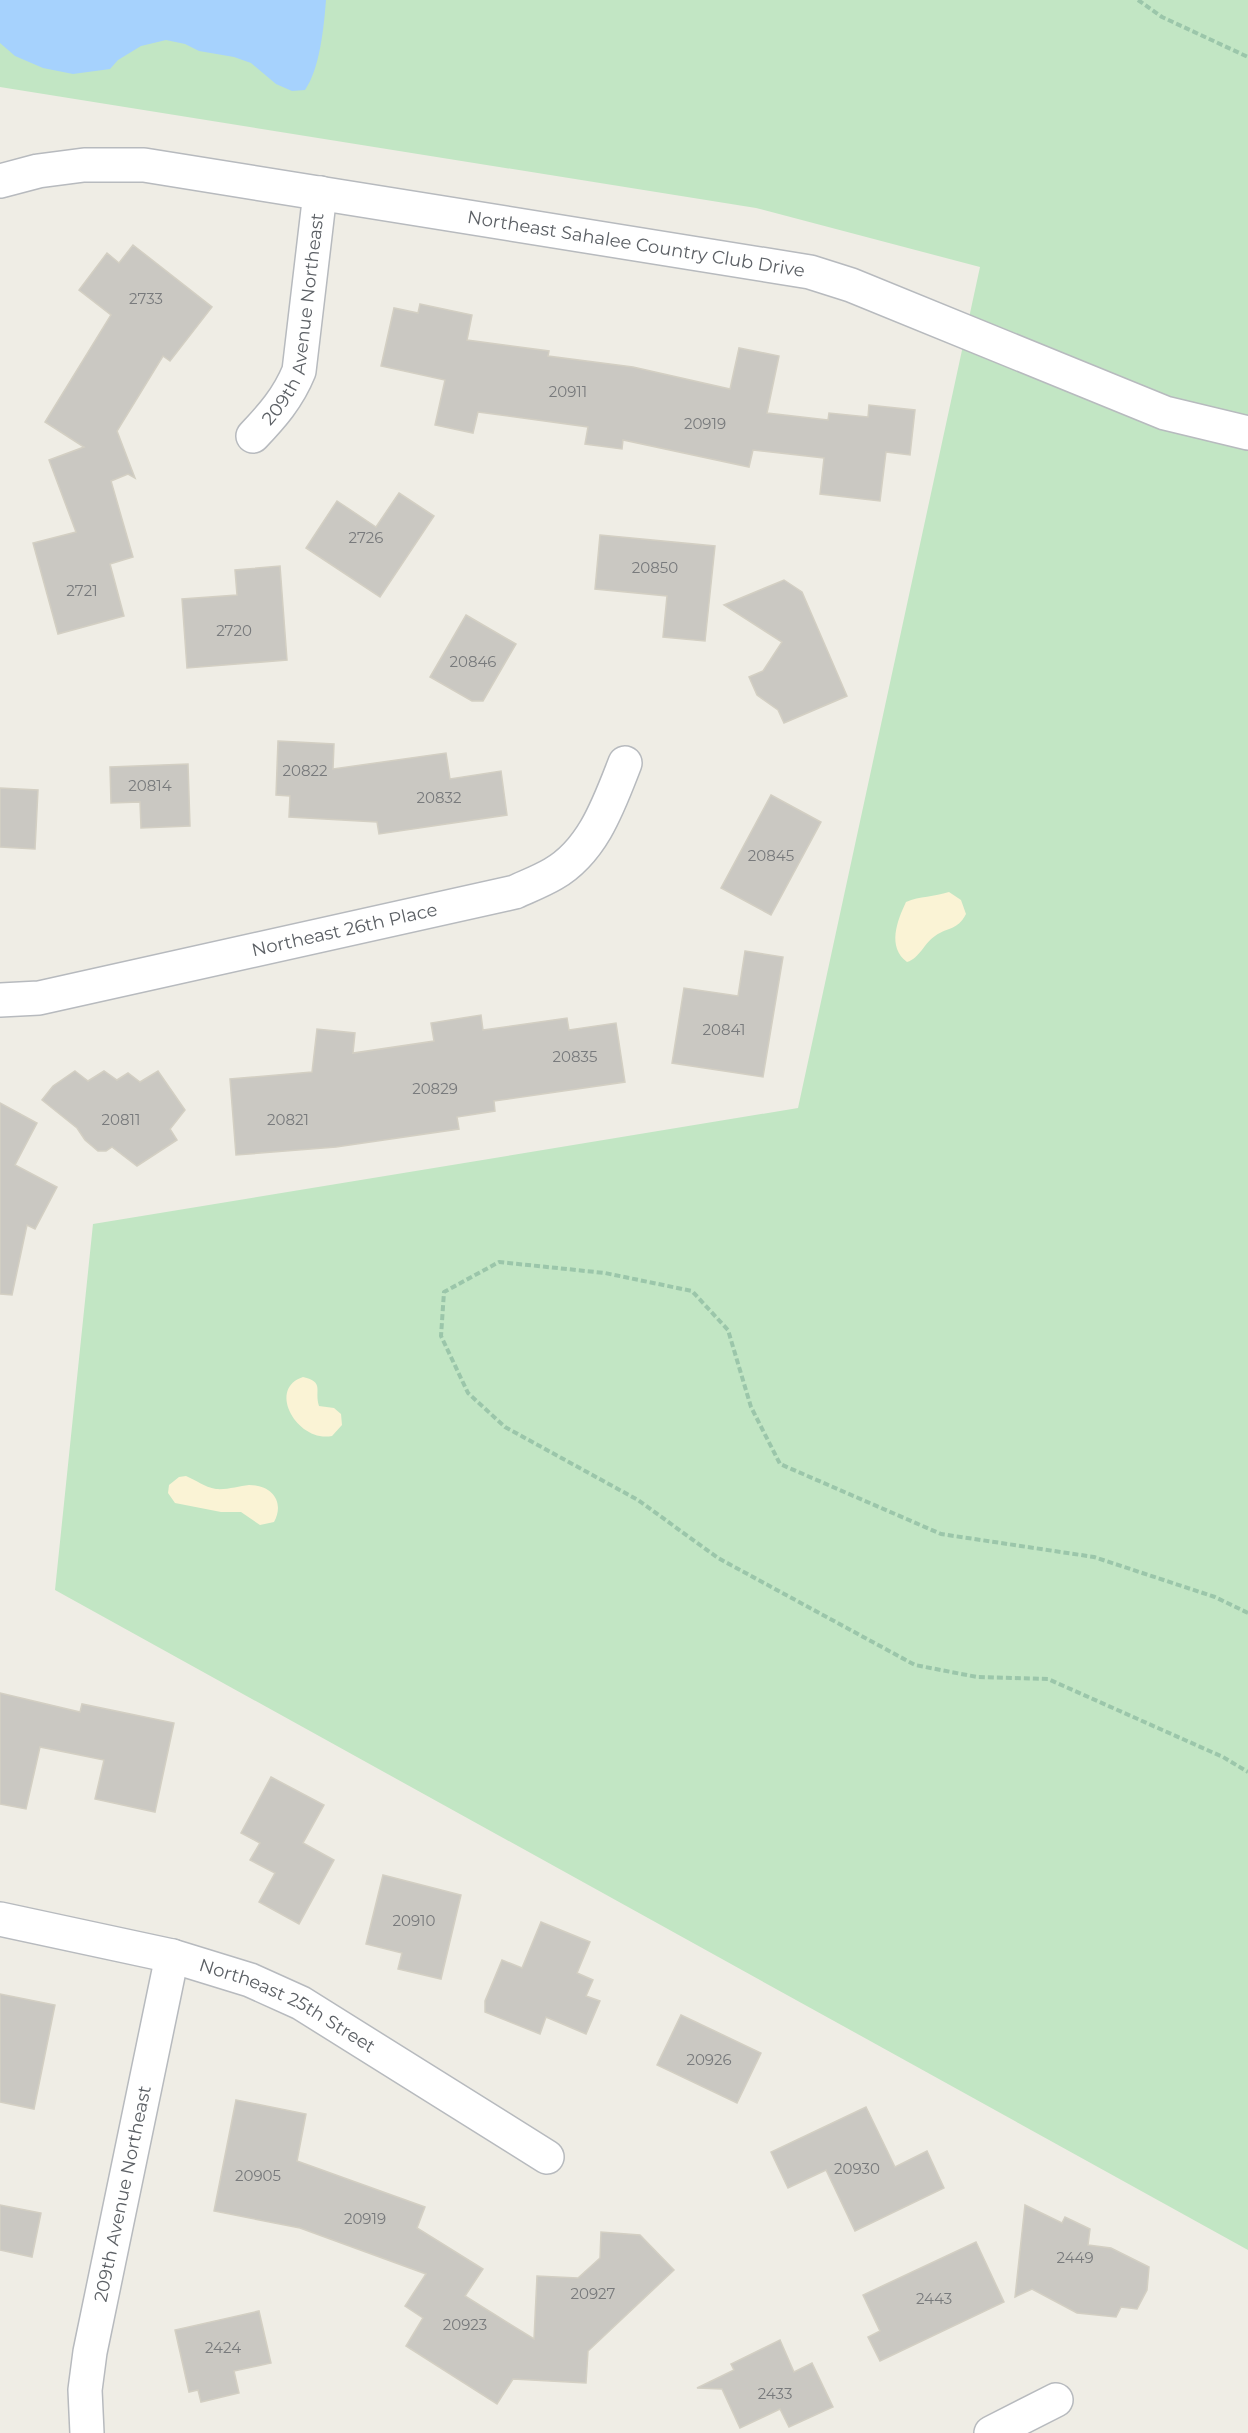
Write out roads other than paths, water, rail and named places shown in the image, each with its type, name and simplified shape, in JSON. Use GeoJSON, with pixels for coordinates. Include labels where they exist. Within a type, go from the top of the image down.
{"type":"FeatureCollection","features":[{"type":"Feature","properties":{"kind":"street","name":"Northeast Sahalee Country Club Drive"},"geometry":{"type":"LineString","coordinates":[[0,181],[38,171],[84,165],[144,165],[810,272],[851,285],[1165,413],[1248,433]]}},
{"type":"Feature","properties":{"kind":"street","name":"209th Avenue Northeast"},"geometry":{"type":"LineString","coordinates":[[252,436],[279,408],[291,390],[299,371],[320,193]]}},
{"type":"Feature","properties":{"kind":"street","name":"Northeast 26th Place"},"geometry":{"type":"LineString","coordinates":[[0,1000],[39,998],[515,892],[555,873],[583,848],[604,815],[625,763]]}},
{"type":"Feature","properties":{"kind":"street","name":"Northeast 25th Street"},"geometry":{"type":"LineString","coordinates":[[0,1918],[172,1956],[250,1980],[301,2003],[547,2157]]}},
{"type":"Feature","properties":{"kind":"street","name":"209th Avenue Northeast"},"geometry":{"type":"LineString","coordinates":[[87,2433],[85,2390],[90,2352],[172,1956]]}},
{"type":"Feature","properties":{"kind":"street"},"geometry":{"type":"LineString","coordinates":[[991,2433],[1056,2400]]}},
{"type":"Feature","properties":{"kind":"water"},"geometry":{"type":"Polygon","coordinates":[[[0,0],[326,0],[320,47],[314,71],[305,90],[292,91],[276,84],[251,63],[234,57],[199,51],[185,44],[166,40],[141,46],[118,60],[110,69],[73,74],[43,68],[15,56],[0,43],[0,0]]]}}]}
